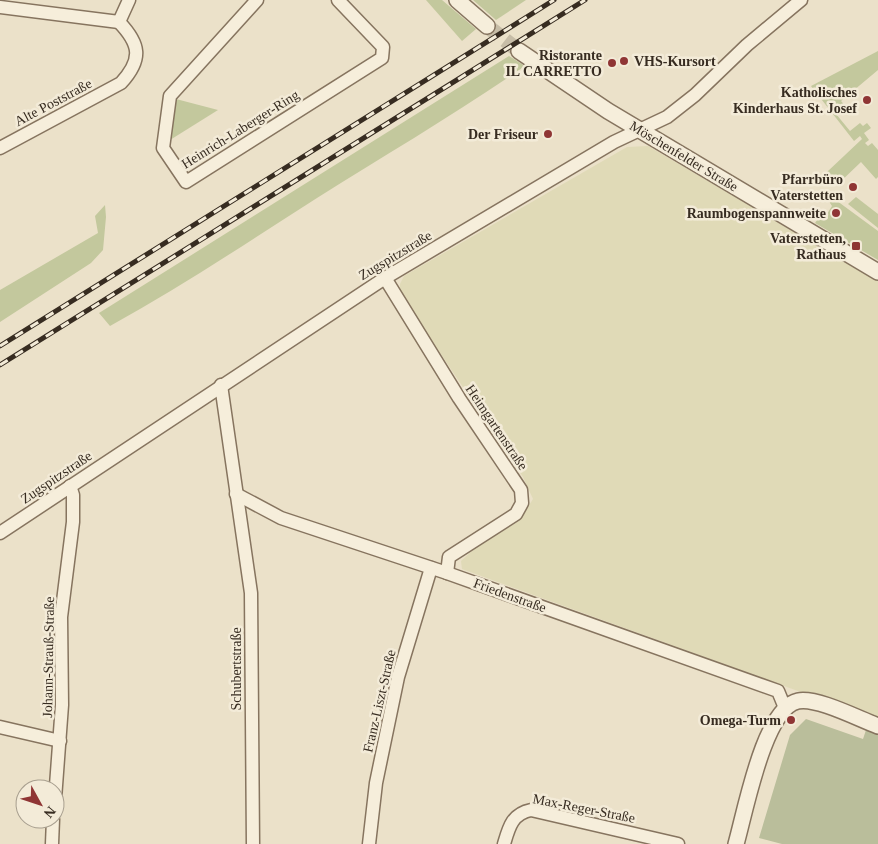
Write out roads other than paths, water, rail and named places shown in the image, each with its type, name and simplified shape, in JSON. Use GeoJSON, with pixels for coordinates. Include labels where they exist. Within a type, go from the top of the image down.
{"type":"FeatureCollection","features":[{"type":"Feature","properties":{"kind":"street"},"geometry":{"type":"LineString","coordinates":[[0,7],[22,6],[119,22],[129,0]]}},
{"type":"Feature","properties":{"kind":"street","name":"Heinrich-Laberger-Ring"},"geometry":{"type":"LineString","coordinates":[[257,0],[170,96],[164,148],[186,182],[382,58],[383,47],[338,0]]}},
{"type":"Feature","properties":{"kind":"street"},"geometry":{"type":"LineString","coordinates":[[457,0],[487,26]]}},
{"type":"Feature","properties":{"kind":"street","name":"Zugspitzstraße"},"geometry":{"type":"LineString","coordinates":[[0,532],[385,278],[614,142],[667,117],[695,96],[747,45],[801,0]]}},
{"type":"Feature","properties":{"kind":"street","name":"Alte Poststraße"},"geometry":{"type":"LineString","coordinates":[[0,148],[121,83],[135,63],[138,50],[132,36],[119,22]]}},
{"type":"Feature","properties":{"kind":"street","name":"Möschenfelder Straße"},"geometry":{"type":"LineString","coordinates":[[519,51],[641,130],[878,272]]}},
{"type":"Feature","properties":{"kind":"street","name":"Heimgartenstraße"},"geometry":{"type":"LineString","coordinates":[[385,278],[459,398],[521,490],[522,503],[516,514],[449,557],[447,573]]}},
{"type":"Feature","properties":{"kind":"street"},"geometry":{"type":"LineString","coordinates":[[221,385],[236,494]]}},
{"type":"Feature","properties":{"kind":"street","name":"Johann-Strauß-Straße"},"geometry":{"type":"LineString","coordinates":[[57,779],[60,741],[61,617],[73,522],[73,495],[70,486]]}},
{"type":"Feature","properties":{"kind":"street","name":"Friedenstraße"},"geometry":{"type":"LineString","coordinates":[[236,494],[281,518],[447,573],[778,691],[785,708]]}},
{"type":"Feature","properties":{"kind":"street","name":"Schubertstraße"},"geometry":{"type":"LineString","coordinates":[[236,494],[251,593],[253,844]]}},
{"type":"Feature","properties":{"kind":"street","name":"Franz-Liszt-Straße"},"geometry":{"type":"LineString","coordinates":[[370,844],[376,783],[398,677],[431,568]]}},
{"type":"Feature","properties":{"kind":"street"},"geometry":{"type":"LineString","coordinates":[[736,844],[767,735],[777,717],[785,708],[799,701],[814,702],[878,726]]}},
{"type":"Feature","properties":{"kind":"street"},"geometry":{"type":"LineString","coordinates":[[0,727],[60,741]]}},
{"type":"Feature","properties":{"kind":"street","name":"Max-Reger-Straße"},"geometry":{"type":"LineString","coordinates":[[504,844],[510,824],[520,813],[531,810],[632,838],[678,844]]}},
{"type":"Feature","properties":{"kind":"street"},"geometry":{"type":"LineString","coordinates":[[52,844],[53,829]]}},
{"type":"Feature","properties":{"kind":"tunnel"},"geometry":{"type":"LineString","coordinates":[[487,26],[519,51]]}},
{"type":"Feature","properties":{"kind":"railway"},"geometry":{"type":"LineString","coordinates":[[0,346],[554,0]]}},
{"type":"Feature","properties":{"kind":"railway"},"geometry":{"type":"LineString","coordinates":[[0,365],[585,0]]}},
{"type":"Feature","properties":{"kind":"place","name":"VHS-Kursort"},"geometry":{"type":"Point","coordinates":[624,61]}},
{"type":"Feature","properties":{"kind":"place","name":"Ristorante IL CARRETTO"},"geometry":{"type":"Point","coordinates":[612,63]}},
{"type":"Feature","properties":{"kind":"place","name":"Katholisches Kinderhaus St. Josef"},"geometry":{"type":"Point","coordinates":[867,100]}},
{"type":"Feature","properties":{"kind":"place","name":"Der Friseur"},"geometry":{"type":"Point","coordinates":[548,134]}},
{"type":"Feature","properties":{"kind":"place","name":"Pfarrbüro Vaterstetten"},"geometry":{"type":"Point","coordinates":[853,187]}},
{"type":"Feature","properties":{"kind":"place","name":"Raumbogenspannweite"},"geometry":{"type":"Point","coordinates":[836,213]}},
{"type":"Feature","properties":{"kind":"place","name":"Vaterstetten, Rathaus"},"geometry":{"type":"Point","coordinates":[856,246]}},
{"type":"Feature","properties":{"kind":"place","name":"Omega-Turm"},"geometry":{"type":"Point","coordinates":[791,720]}}]}
